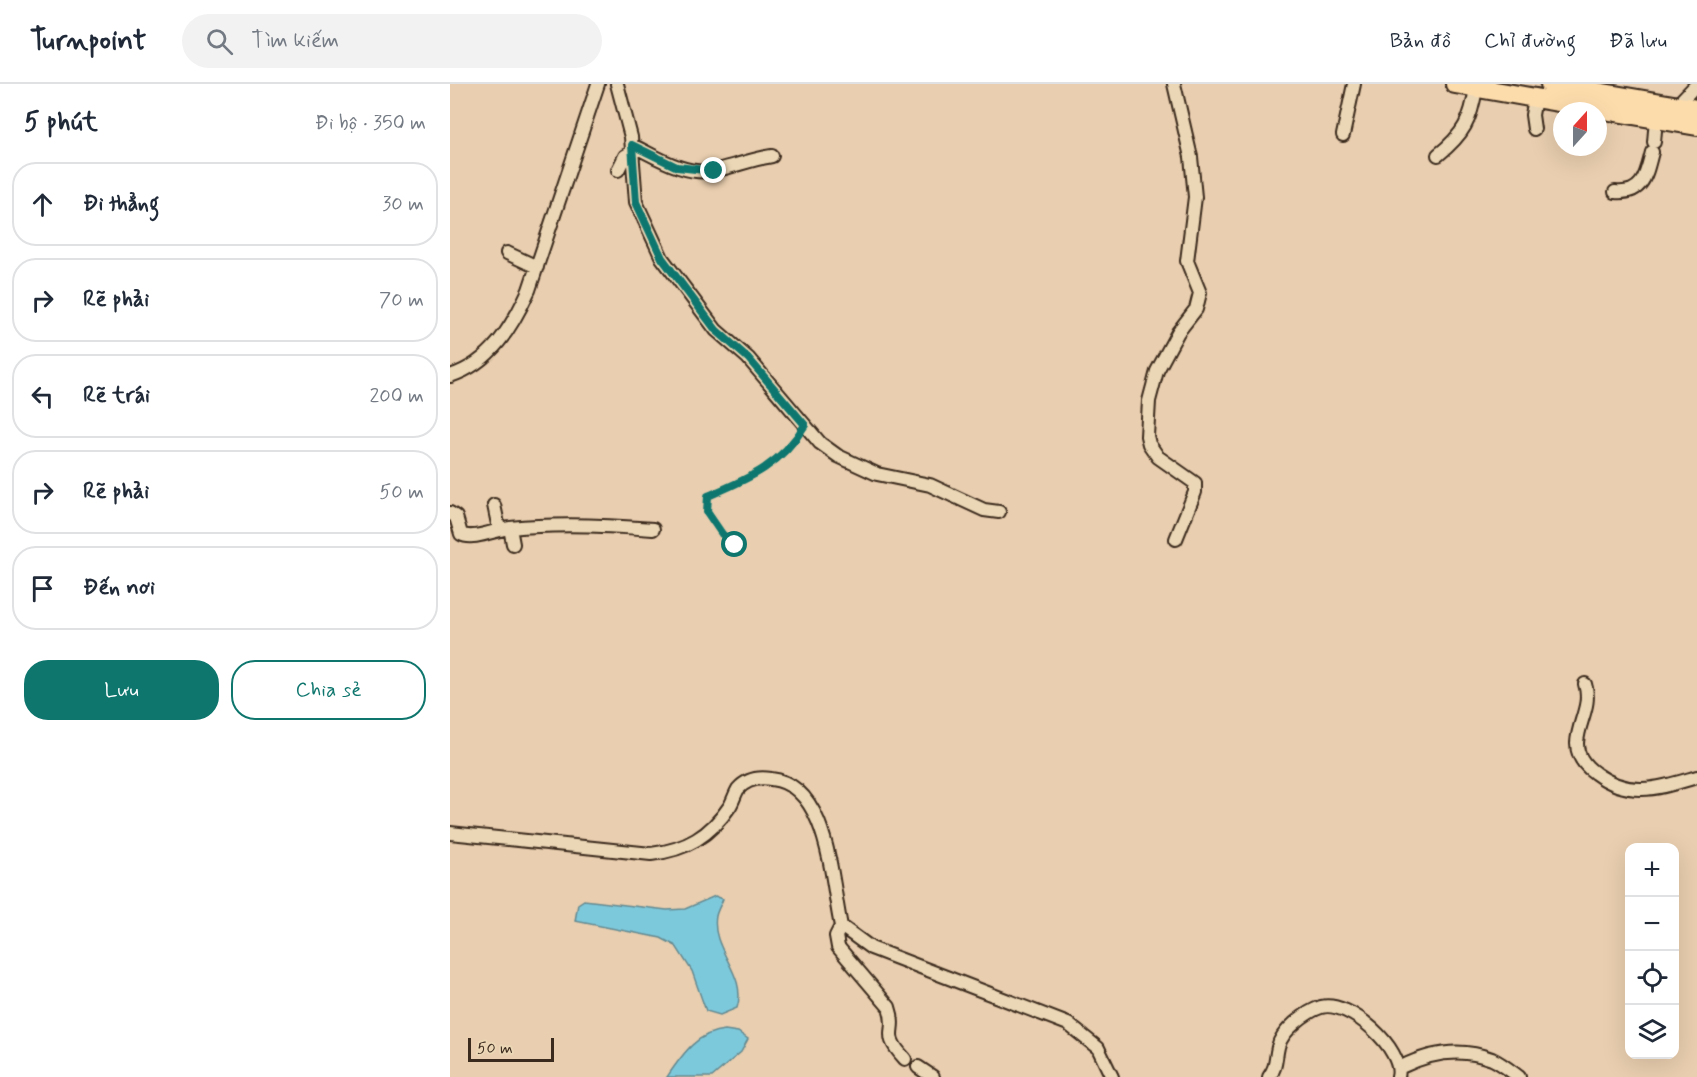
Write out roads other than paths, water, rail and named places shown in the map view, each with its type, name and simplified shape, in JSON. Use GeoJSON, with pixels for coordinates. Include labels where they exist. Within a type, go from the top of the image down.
{"type":"FeatureCollection","features":[{"type":"Feature","properties":{"kind":"highway"},"geometry":{"type":"LineString","coordinates":[[1455,84],[1697,126]]}},
{"type":"Feature","properties":{"kind":"highway"},"geometry":{"type":"LineString","coordinates":[[1550,84],[1697,109]]}},
{"type":"Feature","properties":{"kind":"street"},"geometry":{"type":"LineString","coordinates":[[450,375],[479,361],[492,351],[514,321],[537,267],[598,84]]}},
{"type":"Feature","properties":{"kind":"street"},"geometry":{"type":"LineString","coordinates":[[617,84],[633,148],[636,202],[662,258],[716,330],[748,358],[820,442],[852,465],[877,474],[930,485],[984,510],[999,512]]}},
{"type":"Feature","properties":{"kind":"street"},"geometry":{"type":"LineString","coordinates":[[1174,84],[1191,157],[1195,197],[1187,261],[1200,293],[1196,309],[1178,332],[1157,371],[1147,415],[1149,444],[1158,457],[1195,483],[1196,492],[1176,539]]}},
{"type":"Feature","properties":{"kind":"street"},"geometry":{"type":"LineString","coordinates":[[1343,135],[1354,84]]}},
{"type":"Feature","properties":{"kind":"street"},"geometry":{"type":"LineString","coordinates":[[1676,106],[1697,84]]}},
{"type":"Feature","properties":{"kind":"street"},"geometry":{"type":"LineString","coordinates":[[1438,155],[1454,142],[1468,122],[1476,88]]}},
{"type":"Feature","properties":{"kind":"street"},"geometry":{"type":"LineString","coordinates":[[1534,129],[1532,115],[1535,98]]}},
{"type":"Feature","properties":{"kind":"street"},"geometry":{"type":"LineString","coordinates":[[1615,192],[1627,193],[1638,189],[1645,178],[1653,147],[1656,119]]}},
{"type":"Feature","properties":{"kind":"street"},"geometry":{"type":"LineString","coordinates":[[633,148],[677,167],[691,170],[714,171],[772,156]]}},
{"type":"Feature","properties":{"kind":"street"},"geometry":{"type":"LineString","coordinates":[[618,170],[625,156],[633,148]]}},
{"type":"Feature","properties":{"kind":"street"},"geometry":{"type":"LineString","coordinates":[[507,253],[537,267]]}},
{"type":"Feature","properties":{"kind":"street"},"geometry":{"type":"LineString","coordinates":[[494,505],[513,544]]}},
{"type":"Feature","properties":{"kind":"street"},"geometry":{"type":"LineString","coordinates":[[450,513],[456,517],[464,536],[504,529],[590,525],[653,529]]}},
{"type":"Feature","properties":{"kind":"street"},"geometry":{"type":"LineString","coordinates":[[1585,684],[1587,702],[1577,738],[1577,750],[1591,770],[1609,784],[1626,789],[1655,789],[1697,777]]}},
{"type":"Feature","properties":{"kind":"street"},"geometry":{"type":"LineString","coordinates":[[450,833],[651,854],[674,852],[696,842],[730,806],[738,789],[750,780],[758,777],[785,780],[809,804],[823,833],[841,926],[836,936],[838,947],[889,1007],[892,1016],[889,1036],[891,1044],[905,1059]]}},
{"type":"Feature","properties":{"kind":"street"},"geometry":{"type":"LineString","coordinates":[[841,926],[871,948],[1068,1024],[1098,1048],[1112,1077]]}},
{"type":"Feature","properties":{"kind":"street"},"geometry":{"type":"LineString","coordinates":[[1269,1077],[1278,1063],[1277,1047],[1283,1035],[1321,1007],[1349,1010],[1374,1031],[1396,1058],[1400,1072],[1420,1058],[1456,1051],[1492,1059],[1519,1077]]}},
{"type":"Feature","properties":{"kind":"street"},"geometry":{"type":"LineString","coordinates":[[918,1067],[933,1077]]}},
{"type":"Feature","properties":{"kind":"water"},"geometry":{"type":"Polygon","coordinates":[[[715,896],[723,899],[716,916],[718,940],[734,973],[739,996],[737,1008],[720,1015],[706,1011],[692,971],[676,946],[661,938],[575,921],[578,904],[584,900],[667,910],[685,909],[715,896]]]}},
{"type":"Feature","properties":{"kind":"water"},"geometry":{"type":"Polygon","coordinates":[[[725,1030],[738,1032],[748,1039],[741,1052],[712,1077],[667,1077],[698,1040],[706,1035],[725,1030]]]}}]}
